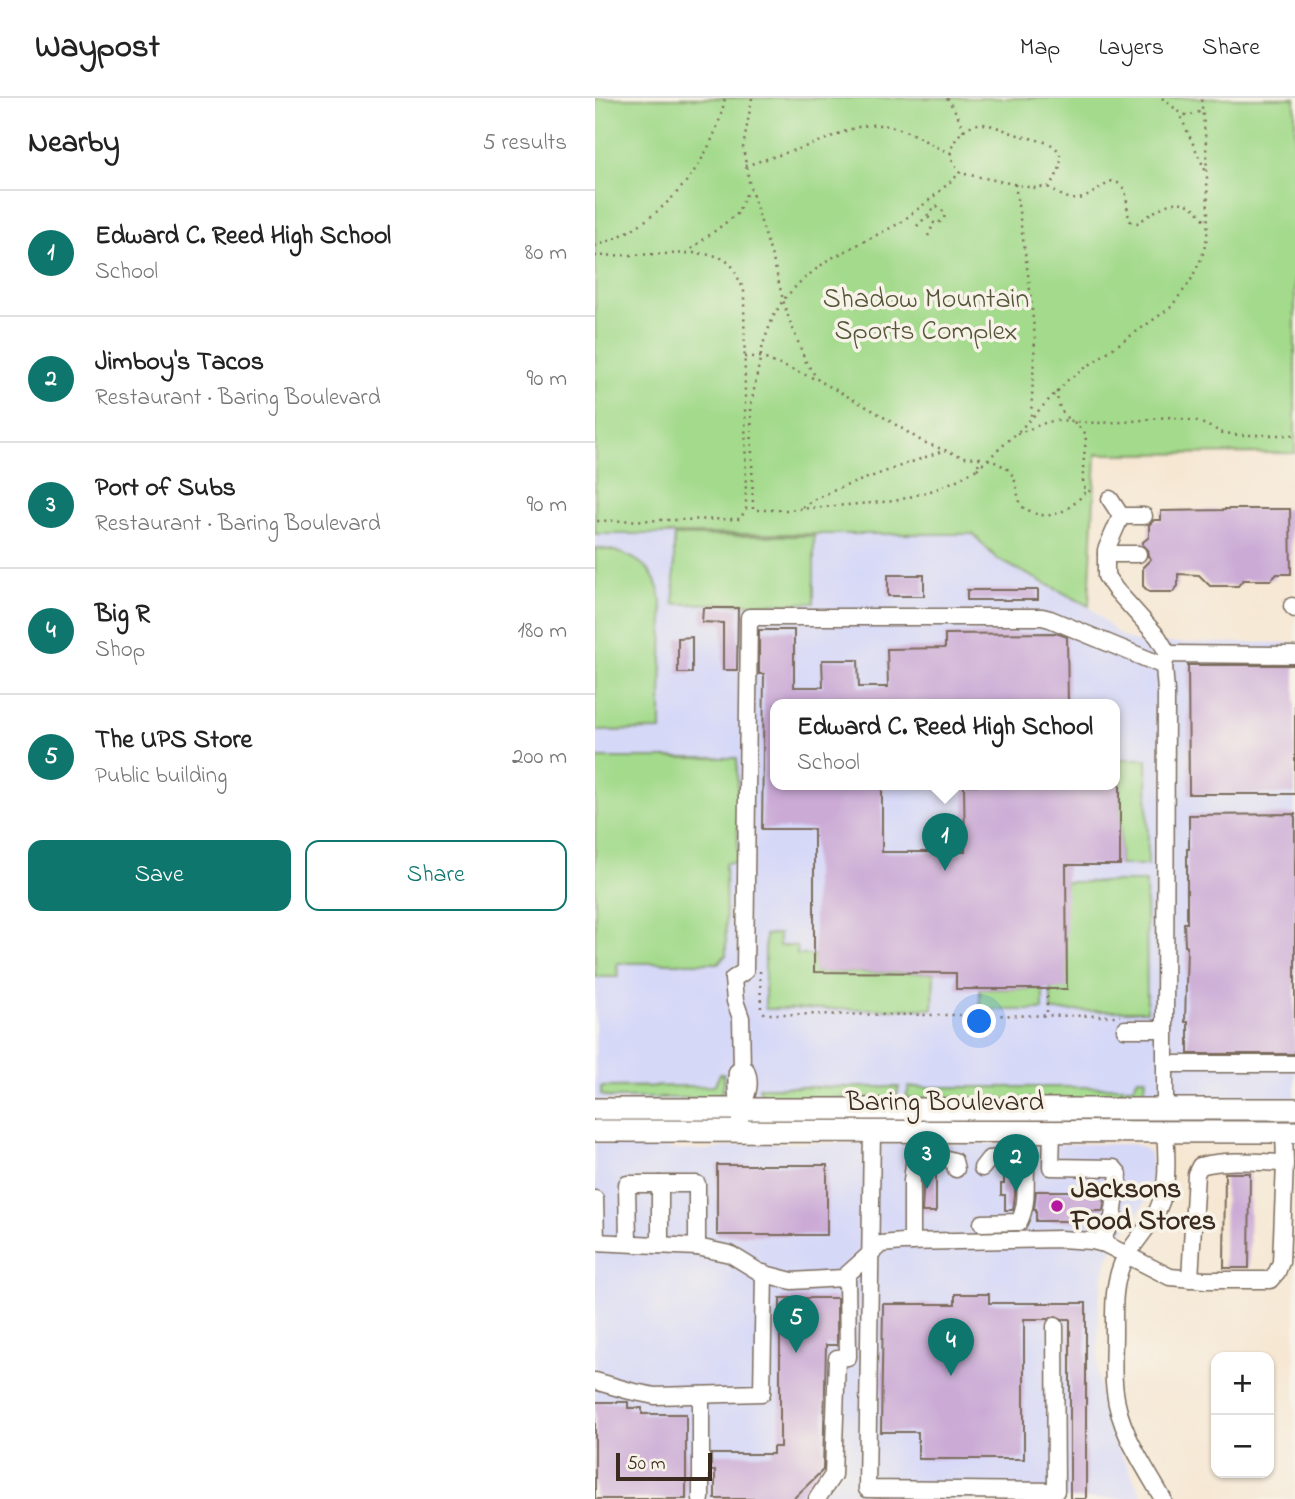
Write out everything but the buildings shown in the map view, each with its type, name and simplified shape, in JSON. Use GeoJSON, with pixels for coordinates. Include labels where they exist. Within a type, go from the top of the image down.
{"type":"FeatureCollection","features":[{"type":"Feature","properties":{"kind":"main road","name":"Baring Boulevard"},"geometry":{"type":"LineString","coordinates":[[595,1109],[1295,1109]]}},
{"type":"Feature","properties":{"kind":"main road"},"geometry":{"type":"LineString","coordinates":[[1165,1109],[1165,1131]]}},
{"type":"Feature","properties":{"kind":"main road","name":"Baring Boulevard"},"geometry":{"type":"LineString","coordinates":[[595,1131],[1289,1132]]}},
{"type":"Feature","properties":{"kind":"street"},"geometry":{"type":"LineString","coordinates":[[1110,499],[1121,516]]}},
{"type":"Feature","properties":{"kind":"street"},"geometry":{"type":"LineString","coordinates":[[1121,516],[1144,516]]}},
{"type":"Feature","properties":{"kind":"street"},"geometry":{"type":"LineString","coordinates":[[1121,516],[1106,554],[1105,567],[1109,582],[1158,637],[1166,660],[1165,1109]]}},
{"type":"Feature","properties":{"kind":"street"},"geometry":{"type":"LineString","coordinates":[[1106,554],[1138,554]]}},
{"type":"Feature","properties":{"kind":"street"},"geometry":{"type":"LineString","coordinates":[[741,1131],[736,1076],[742,1068],[741,1018],[735,1001],[733,979],[745,971],[749,617],[1042,617],[1166,660],[1295,655]]}},
{"type":"Feature","properties":{"kind":"street"},"geometry":{"type":"LineString","coordinates":[[1128,1023],[1165,1029]]}},
{"type":"Feature","properties":{"kind":"street"},"geometry":{"type":"LineString","coordinates":[[1165,1064],[1295,1064]]}},
{"type":"Feature","properties":{"kind":"street"},"geometry":{"type":"LineString","coordinates":[[871,1131],[867,1489],[1056,1491],[1055,1326]]}},
{"type":"Feature","properties":{"kind":"street"},"geometry":{"type":"LineString","coordinates":[[1052,1131],[1051,1167],[1114,1168],[1119,1174],[1113,1217],[1101,1243]]}},
{"type":"Feature","properties":{"kind":"street"},"geometry":{"type":"LineString","coordinates":[[1163,1499],[1127,1436],[1119,1416],[1115,1391],[1114,1303],[1115,1285],[1126,1255],[1153,1219],[1162,1198],[1166,1182],[1165,1131]]}},
{"type":"Feature","properties":{"kind":"street"},"geometry":{"type":"LineString","coordinates":[[595,1199],[596,1242],[697,1247],[730,1254],[764,1273],[792,1281],[843,1278],[881,1244],[1060,1239],[1101,1243],[1170,1277],[1270,1280],[1281,1262],[1289,1132]]}},
{"type":"Feature","properties":{"kind":"street"},"geometry":{"type":"LineString","coordinates":[[912,1242],[914,1164],[922,1158],[941,1158],[954,1161],[956,1169]]}},
{"type":"Feature","properties":{"kind":"street"},"geometry":{"type":"LineString","coordinates":[[982,1168],[989,1160],[1006,1158],[1019,1160],[1026,1167],[1026,1202],[1019,1222],[982,1223]]}},
{"type":"Feature","properties":{"kind":"street"},"geometry":{"type":"LineString","coordinates":[[1190,1279],[1196,1174],[1200,1166],[1211,1163],[1285,1163]]}},
{"type":"Feature","properties":{"kind":"street"},"geometry":{"type":"LineString","coordinates":[[628,1243],[627,1184],[697,1184],[697,1247]]}},
{"type":"Feature","properties":{"kind":"street"},"geometry":{"type":"LineString","coordinates":[[660,1184],[660,1245]]}},
{"type":"Feature","properties":{"kind":"street"},"geometry":{"type":"LineString","coordinates":[[595,1381],[655,1396],[762,1394],[764,1273]]}},
{"type":"Feature","properties":{"kind":"street"},"geometry":{"type":"LineString","coordinates":[[817,1499],[833,1475],[837,1358],[848,1357],[847,1275]]}},
{"type":"Feature","properties":{"kind":"street"},"geometry":{"type":"LineString","coordinates":[[701,1395],[701,1499]]}},
{"type":"Feature","properties":{"kind":"path"},"geometry":{"type":"LineString","coordinates":[[595,246],[632,230],[657,212],[680,190],[713,139],[725,98]]}},
{"type":"Feature","properties":{"kind":"path"},"geometry":{"type":"LineString","coordinates":[[751,98],[743,148],[745,166],[783,300],[806,362],[818,380]]}},
{"type":"Feature","properties":{"kind":"path"},"geometry":{"type":"LineString","coordinates":[[947,98],[964,131]]}},
{"type":"Feature","properties":{"kind":"path"},"geometry":{"type":"LineString","coordinates":[[1162,98],[1188,116],[1202,111]]}},
{"type":"Feature","properties":{"kind":"path"},"geometry":{"type":"LineString","coordinates":[[960,173],[900,223],[828,260],[801,281],[783,300],[773,317],[760,357],[751,405],[753,510],[895,501],[960,479],[977,469],[1015,435],[1068,380],[1170,308],[1190,282],[1202,257],[1207,238],[1206,143],[1201,98]]}},
{"type":"Feature","properties":{"kind":"path"},"geometry":{"type":"LineString","coordinates":[[1178,111],[1207,174]]}},
{"type":"Feature","properties":{"kind":"path"},"geometry":{"type":"LineString","coordinates":[[745,166],[828,139],[852,128],[872,124],[895,127],[951,153]]}},
{"type":"Feature","properties":{"kind":"path"},"geometry":{"type":"LineString","coordinates":[[1048,187],[1061,169],[1060,157],[1053,146],[988,125],[973,125],[964,131],[954,144],[951,153],[953,163],[960,173],[1034,188],[1048,187],[1072,201],[1080,200],[1112,181],[1122,185],[1126,192],[1127,211],[1131,221],[1137,223],[1170,203],[1187,204],[1207,222]]}},
{"type":"Feature","properties":{"kind":"path"},"geometry":{"type":"LineString","coordinates":[[1015,184],[1035,338],[1031,418]]}},
{"type":"Feature","properties":{"kind":"path"},"geometry":{"type":"LineString","coordinates":[[686,253],[737,214],[750,187]]}},
{"type":"Feature","properties":{"kind":"path"},"geometry":{"type":"LineString","coordinates":[[917,226],[927,216],[937,206],[945,213],[940,224],[934,223],[927,216]]}},
{"type":"Feature","properties":{"kind":"path"},"geometry":{"type":"LineString","coordinates":[[928,236],[934,223]]}},
{"type":"Feature","properties":{"kind":"path"},"geometry":{"type":"LineString","coordinates":[[595,256],[686,253],[719,256],[731,264],[744,290],[746,509],[740,519],[595,521]]}},
{"type":"Feature","properties":{"kind":"path"},"geometry":{"type":"LineString","coordinates":[[745,357],[760,357],[818,380],[923,442],[963,457],[980,457],[977,469]]}},
{"type":"Feature","properties":{"kind":"path"},"geometry":{"type":"LineString","coordinates":[[1057,391],[1060,410],[1086,434],[1082,476],[1086,491]]}},
{"type":"Feature","properties":{"kind":"path"},"geometry":{"type":"LineString","coordinates":[[1015,435],[1047,422],[1061,420],[1125,422],[1168,417],[1197,421],[1223,433],[1295,435]]}},
{"type":"Feature","properties":{"kind":"path"},"geometry":{"type":"LineString","coordinates":[[799,509],[837,489],[945,450]]}},
{"type":"Feature","properties":{"kind":"path"},"geometry":{"type":"LineString","coordinates":[[988,459],[1010,471],[1023,508],[1035,514],[1051,516],[1067,510],[1086,491]]}},
{"type":"Feature","properties":{"kind":"path"},"geometry":{"type":"LineString","coordinates":[[1086,491],[1092,491]]}},
{"type":"Feature","properties":{"kind":"path"},"geometry":{"type":"LineString","coordinates":[[760,972],[761,1010],[765,1014],[1047,1016],[1128,1023]]}},
{"type":"Feature","properties":{"kind":"path"},"geometry":{"type":"LineString","coordinates":[[1047,989],[1047,1016]]}},
{"type":"Feature","properties":{"kind":"shaded area"},"geometry":{"type":"Polygon","coordinates":[[[595,534],[973,534],[998,559],[1089,606],[1119,635],[1130,640],[1142,643],[1295,643],[1295,1100],[595,1101],[595,534]]]}},
{"type":"Feature","properties":{"kind":"shaded area"},"geometry":{"type":"Polygon","coordinates":[[[595,1143],[643,1143],[676,1150],[707,1150],[754,1143],[1134,1144],[1142,1147],[1150,1153],[1150,1187],[1145,1203],[1109,1256],[1102,1279],[1099,1299],[1098,1373],[1105,1416],[1144,1499],[595,1499],[595,1143]]]}},
{"type":"Feature","properties":{"kind":"green space","name":"Shadow Mountain Sports Complex"},"geometry":{"type":"Polygon","coordinates":[[[595,98],[1295,98],[1295,453],[1096,454],[1089,606],[997,559],[973,534],[595,534],[595,98]]]}},
{"type":"Feature","properties":{"kind":"green space"},"geometry":{"type":"Polygon","coordinates":[[[674,536],[814,536],[814,603],[674,604],[674,536]]]}},
{"type":"Feature","properties":{"kind":"green space"},"geometry":{"type":"Polygon","coordinates":[[[595,548],[618,552],[641,563],[657,584],[663,616],[661,730],[595,731],[595,548]]]}},
{"type":"Feature","properties":{"kind":"green space"},"geometry":{"type":"Polygon","coordinates":[[[595,758],[737,758],[738,862],[725,863],[726,955],[718,963],[617,963],[618,977],[595,977],[595,758]]]}},
{"type":"Feature","properties":{"kind":"green space"},"geometry":{"type":"Polygon","coordinates":[[[1120,759],[1147,759],[1148,865],[1120,865],[1120,759]]]}},
{"type":"Feature","properties":{"kind":"green space"},"geometry":{"type":"Polygon","coordinates":[[[1066,882],[1146,882],[1147,1011],[1051,1011],[1051,989],[1066,882]]]}},
{"type":"Feature","properties":{"kind":"green space"},"geometry":{"type":"Polygon","coordinates":[[[779,934],[779,946],[797,946],[797,955],[814,955],[815,972],[934,973],[933,1009],[765,1009],[765,935],[779,934]]]}},
{"type":"Feature","properties":{"kind":"green space"},"geometry":{"type":"Polygon","coordinates":[[[980,989],[1043,989],[1043,1010],[980,1010],[980,989]]]}},
{"type":"Feature","properties":{"kind":"green space"},"geometry":{"type":"Polygon","coordinates":[[[720,1074],[724,1074],[723,1088],[721,1094],[715,1098],[611,1098],[601,1095],[601,1087],[714,1086],[720,1074]]]}},
{"type":"Feature","properties":{"kind":"green space"},"geometry":{"type":"Polygon","coordinates":[[[1138,1078],[1146,1078],[1144,1091],[1136,1100],[906,1098],[909,1087],[1133,1087],[1138,1078]]]}},
{"type":"Feature","properties":{"kind":"green space"},"geometry":{"type":"Polygon","coordinates":[[[759,1087],[899,1087],[896,1098],[771,1098],[763,1095],[759,1087]]]}},
{"type":"Feature","properties":{"kind":"place","name":"Edward C. Reed High School"},"geometry":{"type":"Point","coordinates":[945,871]}},
{"type":"Feature","properties":{"kind":"place","name":"Port of Subs"},"geometry":{"type":"Point","coordinates":[927,1189]}},
{"type":"Feature","properties":{"kind":"place","name":"Jimboy's Tacos"},"geometry":{"type":"Point","coordinates":[1016,1192]}},
{"type":"Feature","properties":{"kind":"place","name":"Jacksons Food Stores"},"geometry":{"type":"Point","coordinates":[1057,1206]}},
{"type":"Feature","properties":{"kind":"place","name":"The UPS Store"},"geometry":{"type":"Point","coordinates":[796,1353]}},
{"type":"Feature","properties":{"kind":"place","name":"Big R"},"geometry":{"type":"Point","coordinates":[951,1376]}}]}
